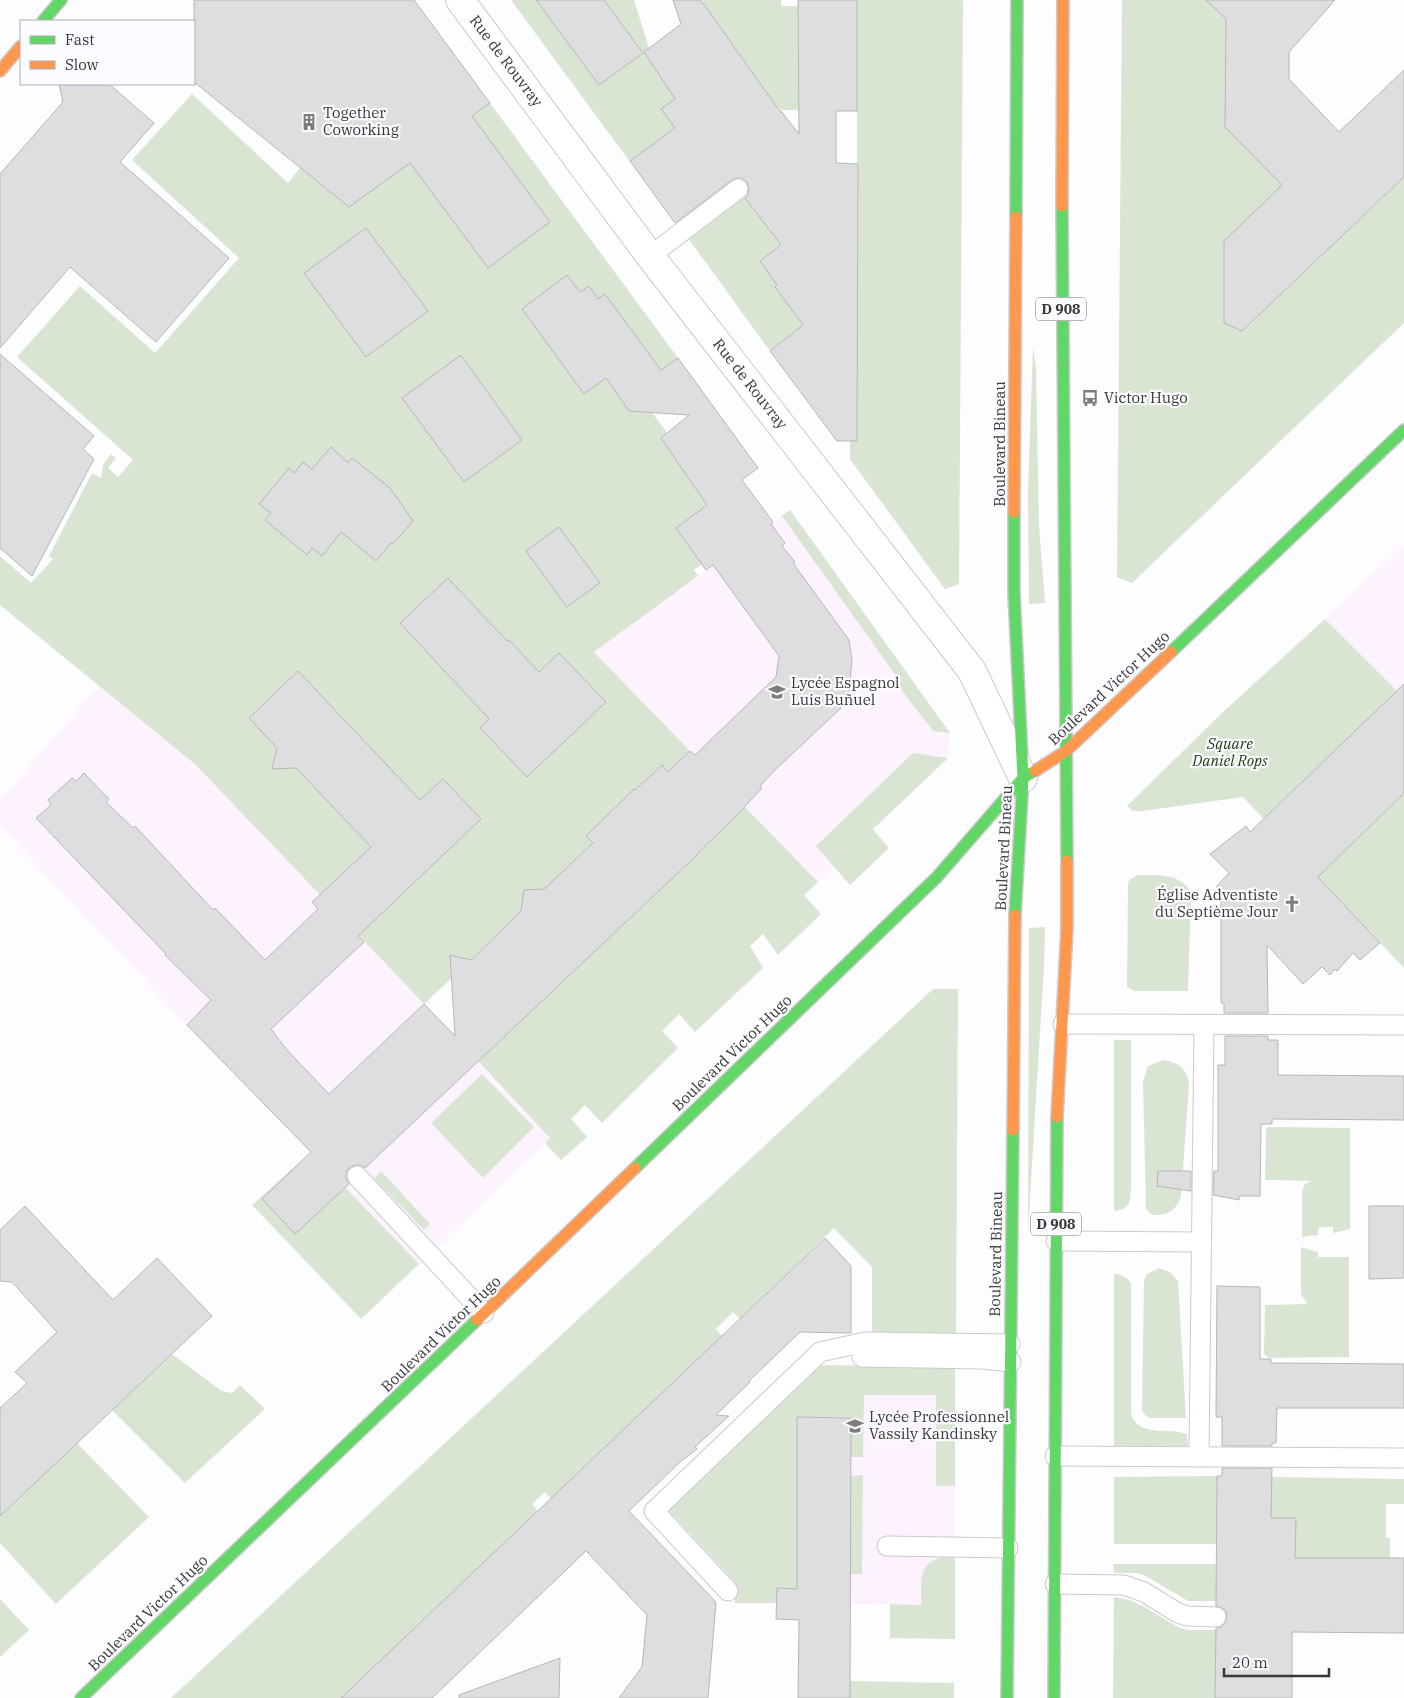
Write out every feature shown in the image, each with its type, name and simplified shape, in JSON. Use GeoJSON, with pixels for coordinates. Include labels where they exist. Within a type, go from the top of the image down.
{"type":"FeatureCollection","features":[{"type":"Feature","properties":{"kind":"main road"},"geometry":{"type":"LineString","coordinates":[[44,20],[61,0]]}},
{"type":"Feature","properties":{"kind":"main road","name":"Boulevard Bineau"},"geometry":{"type":"LineString","coordinates":[[1007,1698],[1015,926],[1024,778],[1014,593],[1017,0]]}},
{"type":"Feature","properties":{"kind":"main road","name":"D 908"},"geometry":{"type":"LineString","coordinates":[[1054,1698],[1056,1143],[1067,929],[1061,282],[1063,0]]}},
{"type":"Feature","properties":{"kind":"main road"},"geometry":{"type":"LineString","coordinates":[[0,71],[20,47]]}},
{"type":"Feature","properties":{"kind":"main road","name":"Boulevard Victor Hugo"},"geometry":{"type":"LineString","coordinates":[[81,1698],[937,877],[1024,778],[1066,751],[1404,430]]}},
{"type":"Feature","properties":{"kind":"street","name":"Rue de Rouvray"},"geometry":{"type":"LineString","coordinates":[[460,0],[650,256],[972,670],[1024,778]]}},
{"type":"Feature","properties":{"kind":"lane"},"geometry":{"type":"LineString","coordinates":[[650,256],[738,189]]}},
{"type":"Feature","properties":{"kind":"lane"},"geometry":{"type":"LineString","coordinates":[[1063,1024],[1404,1025]]}},
{"type":"Feature","properties":{"kind":"lane"},"geometry":{"type":"LineString","coordinates":[[1199,1457],[1204,1025]]}},
{"type":"Feature","properties":{"kind":"lane"},"geometry":{"type":"LineString","coordinates":[[357,1176],[484,1313]]}},
{"type":"Feature","properties":{"kind":"lane"},"geometry":{"type":"LineString","coordinates":[[1056,1241],[1202,1242]]}},
{"type":"Feature","properties":{"kind":"lane"},"geometry":{"type":"LineString","coordinates":[[728,1591],[654,1511],[820,1352],[865,1342],[1010,1353]]}},
{"type":"Feature","properties":{"kind":"lane"},"geometry":{"type":"LineString","coordinates":[[862,1357],[982,1359],[1010,1353]]}},
{"type":"Feature","properties":{"kind":"lane"},"geometry":{"type":"LineString","coordinates":[[1055,1456],[1404,1458]]}},
{"type":"Feature","properties":{"kind":"lane"},"geometry":{"type":"LineString","coordinates":[[887,1546],[1008,1548]]}},
{"type":"Feature","properties":{"kind":"lane"},"geometry":{"type":"LineString","coordinates":[[1055,1584],[1124,1585],[1144,1592],[1178,1613],[1187,1616],[1216,1617]]}},
{"type":"Feature","properties":{"kind":"shaded area","name":"Lycée Espagnol Luis Buñuel"},"geometry":{"type":"Polygon","coordinates":[[[790,510],[950,733],[948,758],[818,882],[594,652],[790,510]]]}},
{"type":"Feature","properties":{"kind":"shaded area"},"geometry":{"type":"Polygon","coordinates":[[[1404,545],[1404,699],[1325,619],[1404,545]]]}},
{"type":"Feature","properties":{"kind":"shaded area"},"geometry":{"type":"Polygon","coordinates":[[[99,685],[196,765],[550,1138],[419,1264],[187,1025],[0,826],[0,801],[99,685]]]}},
{"type":"Feature","properties":{"kind":"shaded area","name":"Lycée Professionnel Vassily Kandinsky"},"geometry":{"type":"Polygon","coordinates":[[[820,1365],[955,1367],[955,1605],[735,1603],[735,1582],[667,1509],[820,1365]]]}},
{"type":"Feature","properties":{"kind":"green space"},"geometry":{"type":"Polygon","coordinates":[[[511,0],[536,0],[599,85],[643,53],[604,0],[634,0],[649,48],[644,52],[676,98],[661,109],[675,128],[630,162],[511,0]]]}},
{"type":"Feature","properties":{"kind":"green space"},"geometry":{"type":"Polygon","coordinates":[[[703,0],[781,0],[781,6],[800,6],[798,23],[798,96],[800,97],[800,110],[780,110],[777,107],[758,121],[694,114],[752,71],[705,6],[703,0]]]}},
{"type":"Feature","properties":{"kind":"green space"},"geometry":{"type":"Polygon","coordinates":[[[857,0],[963,0],[959,584],[945,589],[850,459],[850,441],[857,441],[857,0]]]}},
{"type":"Feature","properties":{"kind":"green space"},"geometry":{"type":"Polygon","coordinates":[[[1122,0],[1225,0],[1226,19],[1296,182],[1242,331],[1256,318],[1253,310],[1263,311],[1321,257],[1321,251],[1337,229],[1343,235],[1384,197],[1379,191],[1404,176],[1404,323],[1132,583],[1117,577],[1122,0]]]}},
{"type":"Feature","properties":{"kind":"green space"},"geometry":{"type":"Polygon","coordinates":[[[192,94],[288,183],[300,168],[349,207],[490,103],[678,358],[621,399],[629,411],[645,403],[676,445],[669,450],[682,469],[716,499],[676,528],[702,564],[694,570],[698,576],[594,652],[690,751],[668,772],[662,765],[612,810],[586,836],[593,843],[469,961],[461,958],[454,963],[451,967],[453,977],[424,1004],[196,765],[0,605],[0,556],[31,583],[53,559],[49,556],[92,473],[101,478],[103,465],[111,454],[116,458],[108,468],[118,477],[133,460],[17,357],[80,286],[155,353],[239,258],[132,160],[192,94]],[[559,527],[526,551],[567,607],[600,583],[559,527]]]}},
{"type":"Feature","properties":{"kind":"green space"},"geometry":{"type":"Polygon","coordinates":[[[744,197],[781,245],[760,261],[777,285],[775,287],[803,325],[770,351],[688,238],[744,197]]]}},
{"type":"Feature","properties":{"kind":"green space"},"geometry":{"type":"Polygon","coordinates":[[[1033,347],[1036,368],[1039,526],[1045,603],[1029,604],[1028,492],[1033,347]]]}},
{"type":"Feature","properties":{"kind":"green space"},"geometry":{"type":"Polygon","coordinates":[[[790,510],[950,733],[933,731],[899,687],[899,680],[782,516],[790,510]]]}},
{"type":"Feature","properties":{"kind":"green space","name":"Square Daniel Rops"},"geometry":{"type":"Polygon","coordinates":[[[1325,619],[1397,691],[1404,793],[1404,968],[1243,797],[1142,811],[1133,811],[1127,806],[1222,713],[1325,619]]]}},
{"type":"Feature","properties":{"kind":"green space"},"geometry":{"type":"Polygon","coordinates":[[[913,753],[948,758],[873,829],[889,848],[850,885],[816,846],[913,753]]]}},
{"type":"Feature","properties":{"kind":"green space"},"geometry":{"type":"Polygon","coordinates":[[[745,807],[818,882],[804,895],[821,914],[778,955],[763,934],[750,946],[763,968],[695,1032],[679,1014],[662,1031],[678,1048],[602,1123],[585,1105],[571,1119],[587,1137],[561,1160],[545,1143],[550,1138],[478,1061],[697,855],[745,807]]]}},
{"type":"Feature","properties":{"kind":"green space"},"geometry":{"type":"Polygon","coordinates":[[[1138,875],[1168,876],[1180,881],[1191,892],[1188,991],[1135,991],[1127,987],[1128,885],[1129,880],[1138,875]]]}},
{"type":"Feature","properties":{"kind":"green space"},"geometry":{"type":"Polygon","coordinates":[[[1045,927],[1044,965],[1028,1231],[1029,928],[1045,927]]]}},
{"type":"Feature","properties":{"kind":"green space"},"geometry":{"type":"Polygon","coordinates":[[[933,989],[958,989],[956,1333],[872,1332],[872,1267],[834,1228],[740,1319],[733,1312],[716,1329],[722,1336],[551,1499],[545,1492],[532,1504],[538,1511],[351,1698],[171,1698],[933,989]]]}},
{"type":"Feature","properties":{"kind":"green space"},"geometry":{"type":"Polygon","coordinates":[[[1114,1040],[1131,1040],[1131,1188],[1130,1198],[1126,1207],[1114,1211],[1114,1040]]]}},
{"type":"Feature","properties":{"kind":"green space"},"geometry":{"type":"Polygon","coordinates":[[[1164,1060],[1182,1068],[1189,1085],[1181,1197],[1170,1212],[1162,1215],[1152,1215],[1146,1209],[1143,1082],[1148,1066],[1164,1060]]]}},
{"type":"Feature","properties":{"kind":"green space"},"geometry":{"type":"Polygon","coordinates":[[[482,1074],[534,1127],[483,1178],[431,1123],[482,1074]]]}},
{"type":"Feature","properties":{"kind":"green space"},"geometry":{"type":"Polygon","coordinates":[[[1268,1127],[1350,1128],[1350,1229],[1333,1233],[1333,1227],[1319,1227],[1318,1235],[1302,1237],[1302,1192],[1305,1184],[1311,1181],[1265,1180],[1266,1130],[1268,1127]]]}},
{"type":"Feature","properties":{"kind":"green space"},"geometry":{"type":"Polygon","coordinates":[[[311,1152],[419,1264],[361,1319],[252,1205],[311,1152]]]}},
{"type":"Feature","properties":{"kind":"green space"},"geometry":{"type":"Polygon","coordinates":[[[381,1171],[430,1224],[424,1230],[374,1178],[381,1171]]]}},
{"type":"Feature","properties":{"kind":"green space"},"geometry":{"type":"Polygon","coordinates":[[[1301,1247],[1318,1252],[1318,1257],[1349,1257],[1349,1357],[1269,1358],[1264,1354],[1265,1305],[1307,1304],[1301,1294],[1301,1247]]]}},
{"type":"Feature","properties":{"kind":"green space"},"geometry":{"type":"Polygon","coordinates":[[[1159,1268],[1170,1272],[1178,1281],[1186,1418],[1151,1418],[1142,1411],[1144,1280],[1147,1274],[1159,1268]]]}},
{"type":"Feature","properties":{"kind":"green space"},"geometry":{"type":"Polygon","coordinates":[[[1114,1274],[1124,1276],[1131,1283],[1131,1413],[1134,1421],[1146,1429],[1187,1434],[1188,1449],[1114,1449],[1114,1274]]]}},
{"type":"Feature","properties":{"kind":"green space"},"geometry":{"type":"Polygon","coordinates":[[[172,1354],[222,1391],[232,1393],[240,1385],[265,1409],[185,1483],[112,1410],[172,1354]]]}},
{"type":"Feature","properties":{"kind":"green space"},"geometry":{"type":"Polygon","coordinates":[[[820,1365],[955,1367],[955,1486],[936,1486],[936,1395],[864,1395],[863,1457],[850,1457],[851,1417],[797,1417],[797,1589],[777,1588],[777,1603],[735,1603],[735,1582],[667,1509],[820,1365]]]}},
{"type":"Feature","properties":{"kind":"green space"},"geometry":{"type":"Polygon","coordinates":[[[77,1443],[149,1517],[56,1604],[0,1543],[0,1516],[77,1443]]]}},
{"type":"Feature","properties":{"kind":"green space"},"geometry":{"type":"Polygon","coordinates":[[[863,1475],[862,1574],[849,1574],[850,1476],[863,1475]]]}},
{"type":"Feature","properties":{"kind":"green space"},"geometry":{"type":"Polygon","coordinates":[[[1217,1476],[1217,1544],[1114,1544],[1114,1477],[1217,1476]]]}},
{"type":"Feature","properties":{"kind":"green space"},"geometry":{"type":"Polygon","coordinates":[[[1271,1477],[1404,1479],[1404,1504],[1386,1504],[1386,1538],[1390,1538],[1390,1558],[1295,1558],[1296,1518],[1271,1518],[1271,1477]]]}},
{"type":"Feature","properties":{"kind":"green space"},"geometry":{"type":"Polygon","coordinates":[[[943,1557],[955,1558],[955,1639],[890,1638],[890,1604],[921,1605],[921,1582],[924,1569],[934,1560],[943,1557]]]}},
{"type":"Feature","properties":{"kind":"green space"},"geometry":{"type":"Polygon","coordinates":[[[1113,1564],[1216,1564],[1216,1601],[1188,1601],[1144,1575],[1114,1573],[1113,1564]]]}},
{"type":"Feature","properties":{"kind":"green space"},"geometry":{"type":"Polygon","coordinates":[[[1114,1597],[1129,1600],[1143,1606],[1178,1627],[1187,1630],[1216,1630],[1215,1698],[1113,1698],[1114,1597]]]}},
{"type":"Feature","properties":{"kind":"green space"},"geometry":{"type":"Polygon","coordinates":[[[0,1599],[29,1630],[0,1657],[0,1599]]]}},
{"type":"Feature","properties":{"kind":"green space"},"geometry":{"type":"Polygon","coordinates":[[[850,1681],[954,1683],[954,1698],[850,1698],[850,1681]]]}},
{"type":"Feature","properties":{"kind":"building"},"geometry":{"type":"Polygon","coordinates":[[[194,0],[414,0],[490,103],[472,116],[550,222],[488,268],[410,163],[349,207],[195,83],[194,0]]]}},
{"type":"Feature","properties":{"kind":"building"},"geometry":{"type":"Polygon","coordinates":[[[536,0],[604,0],[643,53],[599,85],[536,0]]]}},
{"type":"Feature","properties":{"kind":"building"},"geometry":{"type":"Polygon","coordinates":[[[673,0],[701,0],[781,113],[781,111],[799,134],[798,0],[857,0],[857,111],[836,111],[836,163],[858,164],[857,441],[837,441],[770,351],[803,325],[775,287],[777,285],[760,261],[781,245],[745,198],[749,188],[747,182],[742,178],[732,180],[675,223],[630,161],[675,128],[661,109],[675,99],[644,52],[681,24],[673,0]]]}},
{"type":"Feature","properties":{"kind":"building"},"geometry":{"type":"Polygon","coordinates":[[[1206,0],[1335,0],[1289,52],[1289,79],[1339,132],[1404,70],[1404,177],[1242,331],[1224,323],[1224,241],[1282,185],[1225,127],[1226,19],[1206,0]]]}},
{"type":"Feature","properties":{"kind":"building"},"geometry":{"type":"Polygon","coordinates":[[[59,85],[110,85],[154,123],[120,162],[229,258],[156,342],[70,267],[0,348],[0,174],[63,102],[59,85]]]}},
{"type":"Feature","properties":{"kind":"building"},"geometry":{"type":"Polygon","coordinates":[[[366,228],[428,311],[366,357],[304,273],[366,228]]]}},
{"type":"Feature","properties":{"kind":"building"},"geometry":{"type":"Polygon","coordinates":[[[567,275],[580,292],[589,286],[598,299],[605,294],[661,370],[678,358],[758,468],[742,480],[773,522],[771,524],[785,543],[782,546],[795,562],[793,563],[849,640],[852,660],[849,693],[841,708],[774,771],[760,786],[762,788],[697,855],[365,1168],[361,1165],[355,1165],[349,1168],[346,1172],[346,1178],[349,1184],[295,1234],[262,1199],[311,1152],[187,1025],[211,1000],[165,955],[36,818],[51,805],[48,800],[72,778],[76,781],[84,773],[109,799],[106,802],[133,828],[135,826],[213,910],[215,908],[265,960],[318,909],[312,902],[371,847],[296,768],[272,769],[277,748],[249,718],[298,671],[420,800],[443,779],[481,819],[358,936],[364,942],[271,1029],[287,1050],[329,1094],[424,1004],[455,1036],[450,955],[471,960],[521,911],[524,890],[544,889],[593,843],[586,836],[634,789],[662,765],[668,772],[690,751],[695,755],[776,677],[779,656],[713,565],[706,570],[676,528],[707,505],[661,438],[689,415],[629,411],[606,378],[584,394],[522,309],[567,275]]]}},
{"type":"Feature","properties":{"kind":"building"},"geometry":{"type":"Polygon","coordinates":[[[0,354],[94,436],[83,449],[94,459],[32,576],[0,548],[0,354]]]}},
{"type":"Feature","properties":{"kind":"building"},"geometry":{"type":"Polygon","coordinates":[[[461,355],[522,440],[464,482],[402,398],[461,355]]]}},
{"type":"Feature","properties":{"kind":"building"},"geometry":{"type":"Polygon","coordinates":[[[331,447],[348,463],[352,458],[390,488],[413,521],[376,561],[341,532],[322,556],[312,548],[307,555],[265,520],[271,513],[259,504],[289,468],[294,473],[303,462],[312,469],[331,447]]]}},
{"type":"Feature","properties":{"kind":"building"},"geometry":{"type":"Polygon","coordinates":[[[559,527],[600,583],[567,607],[526,551],[559,527]]]}},
{"type":"Feature","properties":{"kind":"building"},"geometry":{"type":"Polygon","coordinates":[[[448,578],[539,672],[559,653],[606,702],[527,777],[480,728],[489,719],[400,623],[448,578]]]}},
{"type":"Feature","properties":{"kind":"building"},"geometry":{"type":"Polygon","coordinates":[[[1404,684],[1404,793],[1318,877],[1380,943],[1360,960],[1353,953],[1337,971],[1335,969],[1330,975],[1322,967],[1303,984],[1267,945],[1268,1013],[1224,1013],[1224,1003],[1221,1003],[1221,892],[1216,887],[1229,873],[1210,854],[1246,826],[1250,832],[1404,684]]]}},
{"type":"Feature","properties":{"kind":"building"},"geometry":{"type":"Polygon","coordinates":[[[1225,1036],[1268,1036],[1268,1040],[1278,1040],[1278,1075],[1404,1076],[1404,1120],[1272,1119],[1272,1124],[1261,1124],[1260,1196],[1239,1196],[1239,1200],[1213,1195],[1214,1171],[1218,1171],[1218,1065],[1225,1065],[1225,1036]]]}},
{"type":"Feature","properties":{"kind":"building"},"geometry":{"type":"Polygon","coordinates":[[[1158,1171],[1191,1171],[1191,1191],[1157,1186],[1158,1171]]]}},
{"type":"Feature","properties":{"kind":"building"},"geometry":{"type":"Polygon","coordinates":[[[25,1206],[113,1300],[157,1258],[212,1316],[0,1516],[0,1408],[27,1383],[15,1372],[57,1332],[12,1282],[0,1281],[0,1230],[25,1206]]]}},
{"type":"Feature","properties":{"kind":"building"},"geometry":{"type":"Polygon","coordinates":[[[1369,1206],[1404,1206],[1404,1278],[1369,1279],[1369,1206]]]}},
{"type":"Feature","properties":{"kind":"building"},"geometry":{"type":"Polygon","coordinates":[[[825,1238],[851,1266],[851,1333],[800,1332],[716,1415],[729,1416],[695,1447],[697,1449],[680,1462],[629,1511],[716,1603],[708,1698],[619,1698],[642,1667],[647,1615],[586,1551],[432,1698],[341,1698],[825,1238]]]}},
{"type":"Feature","properties":{"kind":"building"},"geometry":{"type":"Polygon","coordinates":[[[1217,1286],[1260,1287],[1260,1359],[1271,1359],[1271,1363],[1404,1364],[1404,1408],[1277,1408],[1276,1443],[1272,1443],[1272,1446],[1222,1446],[1222,1417],[1216,1417],[1217,1286]]]}},
{"type":"Feature","properties":{"kind":"building"},"geometry":{"type":"Polygon","coordinates":[[[797,1417],[851,1418],[850,1698],[798,1698],[799,1620],[776,1619],[777,1588],[797,1589],[797,1417]]]}},
{"type":"Feature","properties":{"kind":"building"},"geometry":{"type":"Polygon","coordinates":[[[1222,1468],[1272,1468],[1271,1518],[1296,1518],[1295,1558],[1404,1558],[1404,1633],[1292,1632],[1292,1698],[1215,1698],[1216,1628],[1221,1627],[1225,1623],[1227,1617],[1226,1611],[1216,1606],[1217,1476],[1222,1476],[1222,1468]]]}},
{"type":"Feature","properties":{"kind":"building"},"geometry":{"type":"Polygon","coordinates":[[[560,1658],[559,1698],[459,1698],[459,1695],[560,1658]]]}},
{"type":"Feature","properties":{"kind":"traffic: fast"},"geometry":{"type":"LineString","coordinates":[[44,20],[61,0]]}},
{"type":"Feature","properties":{"kind":"traffic: fast"},"geometry":{"type":"LineString","coordinates":[[1016,217],[1017,0]]}},
{"type":"Feature","properties":{"kind":"traffic: fast"},"geometry":{"type":"LineString","coordinates":[[1062,206],[1067,861]]}},
{"type":"Feature","properties":{"kind":"traffic: fast"},"geometry":{"type":"LineString","coordinates":[[1171,652],[1404,430]]}},
{"type":"Feature","properties":{"kind":"traffic: fast"},"geometry":{"type":"LineString","coordinates":[[1014,512],[1014,593],[1023,778],[1015,915]]}},
{"type":"Feature","properties":{"kind":"traffic: fast"},"geometry":{"type":"LineString","coordinates":[[635,1168],[937,877],[1023,778],[1035,771]]}},
{"type":"Feature","properties":{"kind":"traffic: fast"},"geometry":{"type":"LineString","coordinates":[[1054,1698],[1057,1117]]}},
{"type":"Feature","properties":{"kind":"traffic: fast"},"geometry":{"type":"LineString","coordinates":[[1007,1698],[1013,1130]]}},
{"type":"Feature","properties":{"kind":"traffic: fast"},"geometry":{"type":"LineString","coordinates":[[81,1698],[477,1320]]}},
{"type":"Feature","properties":{"kind":"traffic: slow"},"geometry":{"type":"LineString","coordinates":[[1062,206],[1063,0]]}},
{"type":"Feature","properties":{"kind":"traffic: slow"},"geometry":{"type":"LineString","coordinates":[[0,71],[20,47]]}},
{"type":"Feature","properties":{"kind":"traffic: slow"},"geometry":{"type":"LineString","coordinates":[[1014,512],[1016,217]]}},
{"type":"Feature","properties":{"kind":"traffic: slow"},"geometry":{"type":"LineString","coordinates":[[1035,771],[1066,751],[1171,652]]}},
{"type":"Feature","properties":{"kind":"traffic: slow"},"geometry":{"type":"LineString","coordinates":[[1057,1117],[1067,929],[1067,861]]}},
{"type":"Feature","properties":{"kind":"traffic: slow"},"geometry":{"type":"LineString","coordinates":[[1013,1130],[1015,915]]}},
{"type":"Feature","properties":{"kind":"traffic: slow"},"geometry":{"type":"LineString","coordinates":[[477,1320],[635,1168]]}},
{"type":"Feature","properties":{"kind":"place","name":"Together Coworking"},"geometry":{"type":"Point","coordinates":[309,122]}},
{"type":"Feature","properties":{"kind":"place","name":"Victor Hugo"},"geometry":{"type":"Point","coordinates":[1090,398]}},
{"type":"Feature","properties":{"kind":"place","name":"Lycée Espagnol Luis Buñuel"},"geometry":{"type":"Point","coordinates":[777,692]}},
{"type":"Feature","properties":{"kind":"place","name":"Église Adventiste du Septième Jour"},"geometry":{"type":"Point","coordinates":[1292,904]}},
{"type":"Feature","properties":{"kind":"place","name":"Lycée Professionnel Vassily Kandinsky"},"geometry":{"type":"Point","coordinates":[855,1426]}}]}
